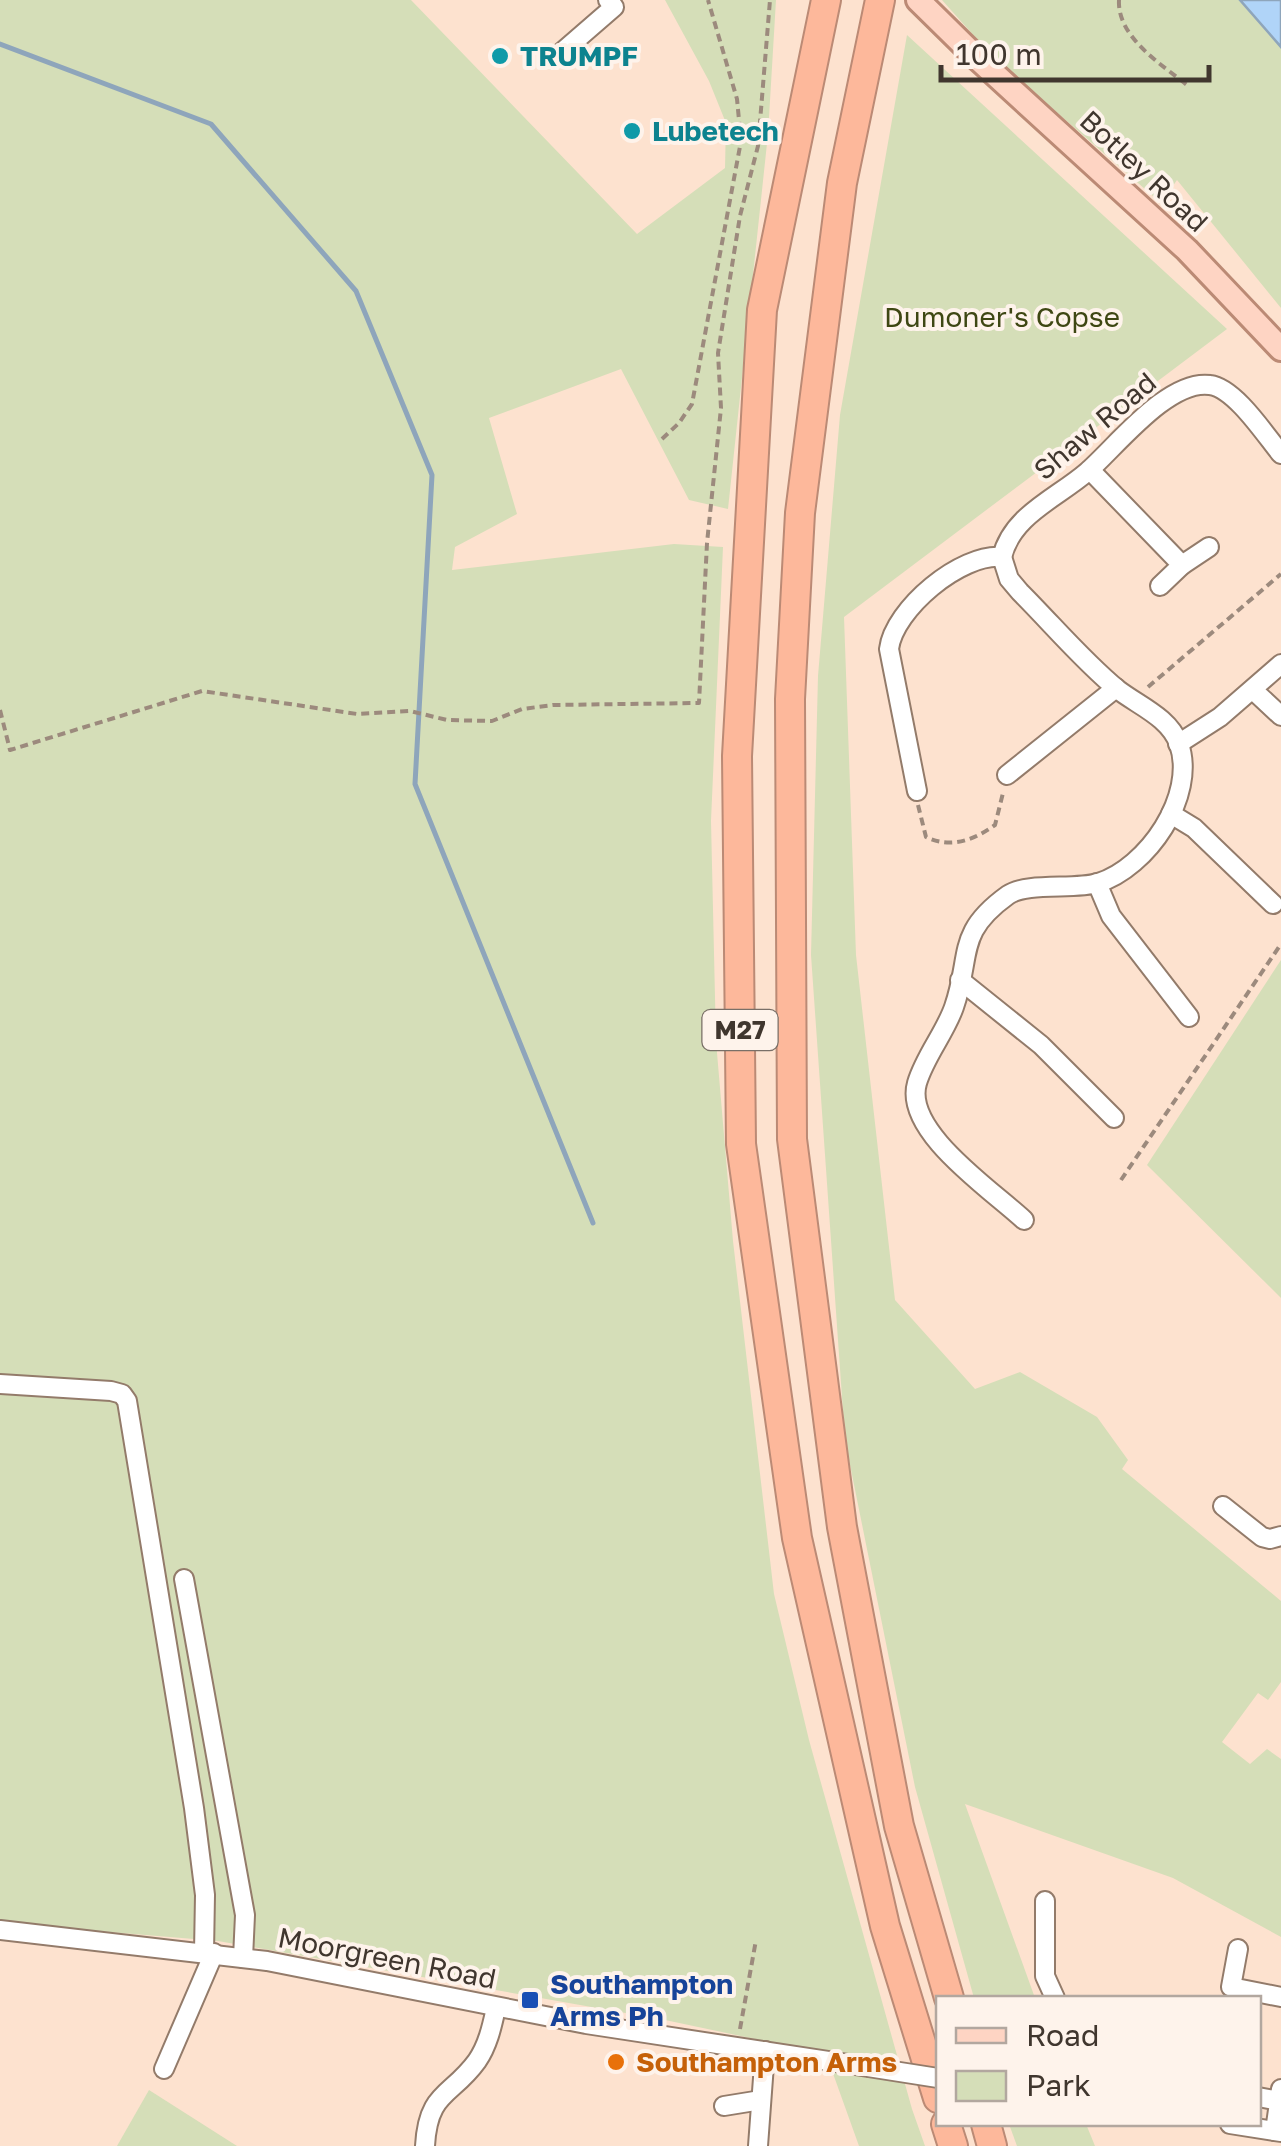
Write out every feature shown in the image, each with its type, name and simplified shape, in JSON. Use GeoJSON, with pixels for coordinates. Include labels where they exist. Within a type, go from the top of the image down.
{"type":"FeatureCollection","features":[{"type":"Feature","properties":{"kind":"highway","name":"M27"},"geometry":{"type":"LineString","coordinates":[[826,0],[762,310],[737,756],[742,1144],[797,1538],[885,1926],[936,2092]]}},
{"type":"Feature","properties":{"kind":"highway","name":"M27"},"geometry":{"type":"LineString","coordinates":[[880,0],[842,182],[800,513],[790,699],[792,1138],[842,1527],[900,1826],[949,1996]]}},
{"type":"Feature","properties":{"kind":"main road","name":"Botley Road"},"geometry":{"type":"LineString","coordinates":[[918,0],[1186,250],[1281,349]]}},
{"type":"Feature","properties":{"kind":"street"},"geometry":{"type":"LineString","coordinates":[[554,59],[614,7],[608,0]]}},
{"type":"Feature","properties":{"kind":"street","name":"Shaw Road"},"geometry":{"type":"LineString","coordinates":[[1002,558],[1008,539],[1023,520],[1090,470],[1159,404],[1197,385],[1218,387],[1244,408],[1281,454]]}},
{"type":"Feature","properties":{"kind":"street"},"geometry":{"type":"LineString","coordinates":[[1090,470],[1182,565]]}},
{"type":"Feature","properties":{"kind":"street"},"geometry":{"type":"LineString","coordinates":[[1160,586],[1209,547]]}},
{"type":"Feature","properties":{"kind":"street"},"geometry":{"type":"LineString","coordinates":[[916,790],[889,649],[893,630],[902,614],[927,592],[966,564],[987,557],[1002,558],[1009,579],[1020,592],[1116,688],[1167,724],[1178,744],[1183,766],[1171,814],[1131,867],[1097,883],[1013,892],[986,912],[968,938],[954,1008],[916,1088],[918,1114],[936,1143],[1024,1220]]}},
{"type":"Feature","properties":{"kind":"street"},"geometry":{"type":"LineString","coordinates":[[1178,744],[1200,732],[1281,664]]}},
{"type":"Feature","properties":{"kind":"street"},"geometry":{"type":"LineString","coordinates":[[1007,775],[1116,688]]}},
{"type":"Feature","properties":{"kind":"street"},"geometry":{"type":"LineString","coordinates":[[1253,690],[1281,716]]}},
{"type":"Feature","properties":{"kind":"street"},"geometry":{"type":"LineString","coordinates":[[1171,814],[1194,828],[1273,904]]}},
{"type":"Feature","properties":{"kind":"street"},"geometry":{"type":"LineString","coordinates":[[1097,883],[1111,916],[1189,1017]]}},
{"type":"Feature","properties":{"kind":"street"},"geometry":{"type":"LineString","coordinates":[[960,980],[1041,1045],[1114,1118]]}},
{"type":"Feature","properties":{"kind":"street"},"geometry":{"type":"LineString","coordinates":[[0,1384],[112,1391],[122,1394],[127,1401],[194,1808],[209,1953],[164,2069]]}},
{"type":"Feature","properties":{"kind":"street"},"geometry":{"type":"LineString","coordinates":[[1223,1506],[1262,1537],[1281,1536]]}},
{"type":"Feature","properties":{"kind":"street"},"geometry":{"type":"LineString","coordinates":[[184,1579],[245,1915],[243,1958]]}},
{"type":"Feature","properties":{"kind":"street"},"geometry":{"type":"LineString","coordinates":[[1045,1901],[1045,1976],[1054,1996]]}},
{"type":"Feature","properties":{"kind":"street","name":"Moorgreen Road"},"geometry":{"type":"LineString","coordinates":[[0,1930],[243,1958],[496,2008],[936,2078]]}},
{"type":"Feature","properties":{"kind":"street"},"geometry":{"type":"LineString","coordinates":[[1238,1949],[1231,1987],[1281,1997]]}},
{"type":"Feature","properties":{"kind":"street"},"geometry":{"type":"LineString","coordinates":[[424,2146],[433,2106],[478,2059],[490,2035],[496,2008]]}},
{"type":"Feature","properties":{"kind":"street"},"geometry":{"type":"LineString","coordinates":[[758,2146],[765,2051]]}},
{"type":"Feature","properties":{"kind":"street"},"geometry":{"type":"LineString","coordinates":[[1244,2126],[1278,2131],[1280,2094]]}},
{"type":"Feature","properties":{"kind":"street"},"geometry":{"type":"LineString","coordinates":[[724,2106],[762,2100]]}},
{"type":"Feature","properties":{"kind":"path"},"geometry":{"type":"LineString","coordinates":[[662,439],[692,404],[742,141],[736,99],[708,0]]}},
{"type":"Feature","properties":{"kind":"path"},"geometry":{"type":"LineString","coordinates":[[0,710],[10,750],[202,691],[358,714],[410,711],[447,720],[492,721],[522,709],[553,705],[699,703],[707,543],[721,408],[718,353],[740,216],[758,146],[770,0]]}},
{"type":"Feature","properties":{"kind":"path"},"geometry":{"type":"LineString","coordinates":[[1119,0],[1123,24],[1135,39],[1187,85]]}},
{"type":"Feature","properties":{"kind":"path"},"geometry":{"type":"LineString","coordinates":[[1133,700],[1281,574]]}},
{"type":"Feature","properties":{"kind":"path"},"geometry":{"type":"LineString","coordinates":[[916,790],[926,837],[937,843],[958,843],[980,836],[995,825],[1007,775]]}},
{"type":"Feature","properties":{"kind":"path"},"geometry":{"type":"LineString","coordinates":[[1120,1180],[1281,944]]}},
{"type":"Feature","properties":{"kind":"path"},"geometry":{"type":"LineString","coordinates":[[737,2047],[756,1940]]}},
{"type":"Feature","properties":{"kind":"green space"},"geometry":{"type":"Polygon","coordinates":[[[0,0],[411,0],[637,234],[725,168],[726,123],[709,81],[665,0],[776,0],[768,134],[728,509],[689,500],[621,369],[489,418],[517,514],[455,547],[452,570],[674,544],[723,547],[711,821],[716,1041],[733,1241],[774,1594],[809,1740],[925,2146],[859,2146],[826,2054],[665,2020],[218,1941],[0,1923],[0,0]]]}},
{"type":"Feature","properties":{"kind":"green space"},"geometry":{"type":"Polygon","coordinates":[[[942,0],[1281,0],[1281,308],[1177,180],[1161,203],[992,56],[942,0]]]}},
{"type":"Feature","properties":{"kind":"green space","name":"Dumoner's Copse"},"geometry":{"type":"Polygon","coordinates":[[[907,35],[1227,329],[844,617],[856,955],[895,1300],[975,1389],[1020,1372],[1097,1417],[1128,1460],[1122,1469],[1281,1601],[1281,1682],[1268,1700],[1258,1693],[1222,1742],[1250,1764],[1267,1749],[1281,1759],[1281,1937],[1173,1878],[965,1804],[1034,1996],[973,1996],[915,1787],[845,1440],[811,955],[818,676],[840,415],[907,35]]]}},
{"type":"Feature","properties":{"kind":"green space"},"geometry":{"type":"Polygon","coordinates":[[[1281,960],[1281,1298],[1147,1165],[1281,960]]]}},
{"type":"Feature","properties":{"kind":"green space"},"geometry":{"type":"Polygon","coordinates":[[[149,2090],[237,2146],[117,2146],[149,2090]]]}},
{"type":"Feature","properties":{"kind":"green space"},"geometry":{"type":"Polygon","coordinates":[[[1010,2126],[1087,2126],[1095,2146],[1017,2146],[1010,2126]]]}},
{"type":"Feature","properties":{"kind":"water"},"geometry":{"type":"Polygon","coordinates":[[[1240,0],[1281,0],[1281,47],[1240,0]]]}},
{"type":"Feature","properties":{"kind":"waterway"},"geometry":{"type":"LineString","coordinates":[[0,44],[211,124],[356,291],[432,475],[415,784],[593,1223]]}},
{"type":"Feature","properties":{"kind":"place","name":"TRUMPF"},"geometry":{"type":"Point","coordinates":[500,56]}},
{"type":"Feature","properties":{"kind":"place","name":"Lubetech"},"geometry":{"type":"Point","coordinates":[632,131]}},
{"type":"Feature","properties":{"kind":"place","name":"Southampton Arms Ph"},"geometry":{"type":"Point","coordinates":[530,2000]}},
{"type":"Feature","properties":{"kind":"place","name":"Southampton Arms"},"geometry":{"type":"Point","coordinates":[616,2062]}}]}
